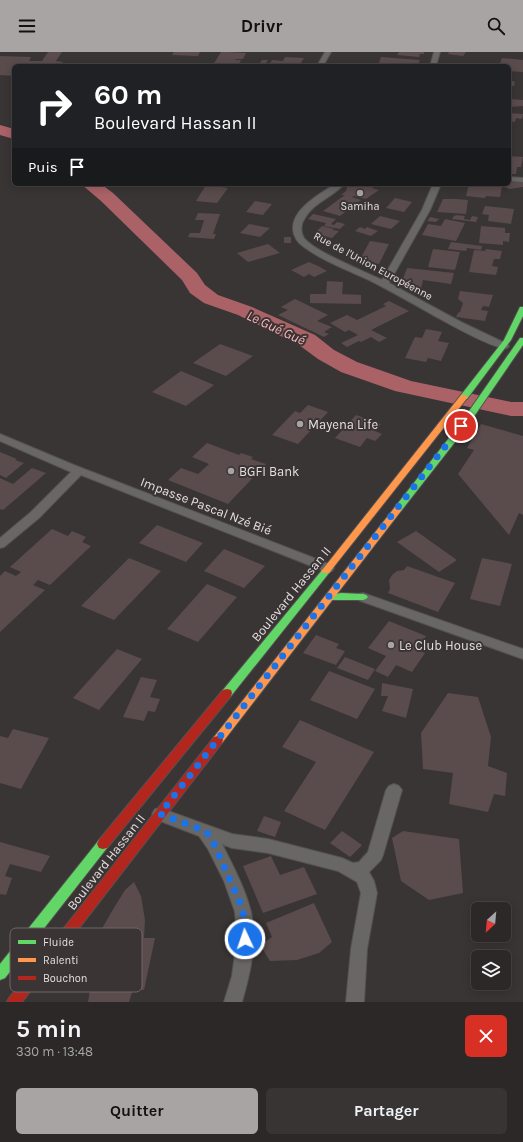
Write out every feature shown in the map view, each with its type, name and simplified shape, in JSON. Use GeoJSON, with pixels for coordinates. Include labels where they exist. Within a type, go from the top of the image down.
{"type":"FeatureCollection","features":[{"type":"Feature","properties":{"kind":"main road","name":"Boulevard Hassan II"},"geometry":{"type":"LineString","coordinates":[[36,928],[449,416],[504,346],[523,309]]}},
{"type":"Feature","properties":{"kind":"main road","name":"Boulevard Hassan II"},"geometry":{"type":"LineString","coordinates":[[71,928],[329,598],[354,585],[469,416],[492,386],[523,340]]}},
{"type":"Feature","properties":{"kind":"main road"},"geometry":{"type":"LineString","coordinates":[[329,598],[341,596],[354,585]]}},
{"type":"Feature","properties":{"kind":"main road","name":"Boulevard Hassan II"},"geometry":{"type":"LineString","coordinates":[[0,974],[10,961]]}},
{"type":"Feature","properties":{"kind":"main road","name":"Boulevard Hassan II"},"geometry":{"type":"LineString","coordinates":[[14,1002],[22,992]]}},
{"type":"Feature","properties":{"kind":"street"},"geometry":{"type":"LineString","coordinates":[[321,64],[328,52]]}},
{"type":"Feature","properties":{"kind":"street"},"geometry":{"type":"LineString","coordinates":[[434,64],[437,52]]}},
{"type":"Feature","properties":{"kind":"street"},"geometry":{"type":"LineString","coordinates":[[511,179],[523,180]]}},
{"type":"Feature","properties":{"kind":"street","name":"Rue de l'Union Européenne"},"geometry":{"type":"LineString","coordinates":[[337,186],[305,211],[298,220],[297,232],[299,238],[318,252],[384,284],[449,320],[504,346]]}},
{"type":"Feature","properties":{"kind":"street"},"geometry":{"type":"LineString","coordinates":[[384,284],[426,210],[436,186]]}},
{"type":"Feature","properties":{"kind":"street","name":"Impasse Pascal Nzé Bié"},"geometry":{"type":"LineString","coordinates":[[0,437],[77,470],[328,568]]}},
{"type":"Feature","properties":{"kind":"street"},"geometry":{"type":"LineString","coordinates":[[0,544],[35,515],[77,470]]}},
{"type":"Feature","properties":{"kind":"street"},"geometry":{"type":"LineString","coordinates":[[354,585],[523,654]]}},
{"type":"Feature","properties":{"kind":"street"},"geometry":{"type":"LineString","coordinates":[[354,870],[364,867],[375,855],[394,790]]}},
{"type":"Feature","properties":{"kind":"street"},"geometry":{"type":"LineString","coordinates":[[160,814],[232,841],[291,851],[342,865],[354,870],[366,880],[369,893],[359,949],[355,1002]]}},
{"type":"Feature","properties":{"kind":"street"},"geometry":{"type":"LineString","coordinates":[[206,831],[221,858],[243,912],[245,939],[243,959],[240,980],[233,1002]]}},
{"type":"Feature","properties":{"kind":"building"},"geometry":{"type":"Polygon","coordinates":[[[48,52],[62,52],[56,61],[63,62],[62,64],[12,64],[12,76],[0,75],[0,56],[31,57],[29,61],[42,61],[48,52]]]}},
{"type":"Feature","properties":{"kind":"building"},"geometry":{"type":"Polygon","coordinates":[[[174,52],[200,52],[198,56],[172,55],[174,52]]]}},
{"type":"Feature","properties":{"kind":"building"},"geometry":{"type":"Polygon","coordinates":[[[221,52],[246,53],[243,59],[235,60],[241,60],[239,64],[214,64],[221,52]]]}},
{"type":"Feature","properties":{"kind":"building"},"geometry":{"type":"Polygon","coordinates":[[[399,52],[424,52],[424,54],[420,54],[419,57],[397,55],[399,52]]]}},
{"type":"Feature","properties":{"kind":"building"},"geometry":{"type":"Polygon","coordinates":[[[449,52],[466,52],[463,56],[448,54],[449,52]]]}},
{"type":"Feature","properties":{"kind":"building"},"geometry":{"type":"Polygon","coordinates":[[[285,57],[304,58],[300,64],[270,64],[272,60],[283,61],[285,57]]]}},
{"type":"Feature","properties":{"kind":"building"},"geometry":{"type":"Polygon","coordinates":[[[381,57],[420,60],[418,64],[379,64],[381,57]]]}},
{"type":"Feature","properties":{"kind":"building"},"geometry":{"type":"Polygon","coordinates":[[[502,58],[523,60],[523,72],[511,71],[511,64],[500,64],[502,58]]]}},
{"type":"Feature","properties":{"kind":"building"},"geometry":{"type":"Polygon","coordinates":[[[262,60],[268,60],[266,63],[269,63],[268,64],[259,64],[262,60]]]}},
{"type":"Feature","properties":{"kind":"building"},"geometry":{"type":"Polygon","coordinates":[[[511,77],[512,81],[515,82],[514,86],[511,86],[511,77]]]}},
{"type":"Feature","properties":{"kind":"building"},"geometry":{"type":"Polygon","coordinates":[[[511,99],[523,100],[523,106],[511,107],[511,99]]]}},
{"type":"Feature","properties":{"kind":"building"},"geometry":{"type":"Polygon","coordinates":[[[511,113],[523,114],[522,119],[516,118],[515,122],[511,121],[511,113]]]}},
{"type":"Feature","properties":{"kind":"building"},"geometry":{"type":"Polygon","coordinates":[[[511,156],[523,157],[521,167],[517,167],[516,174],[511,174],[511,156]]]}},
{"type":"Feature","properties":{"kind":"building"},"geometry":{"type":"Polygon","coordinates":[[[511,181],[523,182],[523,187],[510,189],[502,186],[511,186],[511,181]]]}},
{"type":"Feature","properties":{"kind":"building"},"geometry":{"type":"Polygon","coordinates":[[[205,186],[228,188],[217,203],[196,201],[205,186]]]}},
{"type":"Feature","properties":{"kind":"building"},"geometry":{"type":"Polygon","coordinates":[[[345,186],[375,186],[372,188],[379,190],[366,199],[354,196],[352,197],[361,200],[340,216],[323,211],[345,195],[341,195],[346,191],[347,187],[345,186]]]}},
{"type":"Feature","properties":{"kind":"building"},"geometry":{"type":"Polygon","coordinates":[[[468,186],[502,186],[500,197],[486,196],[485,198],[466,196],[468,186]]]}},
{"type":"Feature","properties":{"kind":"building"},"geometry":{"type":"Polygon","coordinates":[[[395,198],[412,202],[404,212],[386,208],[395,198]]]}},
{"type":"Feature","properties":{"kind":"building"},"geometry":{"type":"Polygon","coordinates":[[[443,199],[468,200],[466,214],[437,212],[443,199]]]}},
{"type":"Feature","properties":{"kind":"building"},"geometry":{"type":"Polygon","coordinates":[[[255,201],[272,204],[263,215],[246,212],[255,201]]]}},
{"type":"Feature","properties":{"kind":"building"},"geometry":{"type":"Polygon","coordinates":[[[485,206],[514,209],[511,224],[488,221],[489,215],[482,214],[485,206]]]}},
{"type":"Feature","properties":{"kind":"building"},"geometry":{"type":"Polygon","coordinates":[[[198,213],[220,214],[213,234],[216,234],[214,239],[188,237],[190,233],[200,233],[204,220],[195,220],[198,213]]]}},
{"type":"Feature","properties":{"kind":"building"},"geometry":{"type":"Polygon","coordinates":[[[313,214],[336,219],[331,224],[334,225],[337,222],[345,224],[340,229],[324,226],[326,223],[308,219],[313,214]]]}},
{"type":"Feature","properties":{"kind":"building"},"geometry":{"type":"Polygon","coordinates":[[[457,215],[465,216],[464,219],[470,220],[472,216],[478,217],[476,222],[452,219],[457,215]]]}},
{"type":"Feature","properties":{"kind":"building"},"geometry":{"type":"Polygon","coordinates":[[[380,216],[400,221],[391,229],[371,224],[380,216]]]}},
{"type":"Feature","properties":{"kind":"building"},"geometry":{"type":"Polygon","coordinates":[[[430,217],[439,219],[436,222],[427,221],[430,217]]]}},
{"type":"Feature","properties":{"kind":"building"},"geometry":{"type":"Polygon","coordinates":[[[445,219],[465,223],[456,241],[422,235],[428,224],[441,226],[445,219]]]}},
{"type":"Feature","properties":{"kind":"building"},"geometry":{"type":"Polygon","coordinates":[[[249,224],[270,228],[260,237],[240,233],[249,224]]]}},
{"type":"Feature","properties":{"kind":"building"},"geometry":{"type":"Polygon","coordinates":[[[322,226],[339,231],[332,238],[314,234],[322,226]]]}},
{"type":"Feature","properties":{"kind":"building"},"geometry":{"type":"Polygon","coordinates":[[[481,226],[505,228],[505,233],[510,233],[509,242],[503,241],[503,245],[479,243],[481,226]]]}},
{"type":"Feature","properties":{"kind":"building"},"geometry":{"type":"Polygon","coordinates":[[[360,227],[365,229],[367,227],[378,231],[371,236],[355,231],[360,227]]]}},
{"type":"Feature","properties":{"kind":"building"},"geometry":{"type":"Polygon","coordinates":[[[284,237],[291,237],[291,243],[284,243],[284,237]]]}},
{"type":"Feature","properties":{"kind":"building"},"geometry":{"type":"Polygon","coordinates":[[[370,241],[389,244],[379,264],[359,261],[370,241]]]}},
{"type":"Feature","properties":{"kind":"building"},"geometry":{"type":"Polygon","coordinates":[[[451,242],[482,246],[481,250],[467,248],[466,251],[448,249],[451,242]]]}},
{"type":"Feature","properties":{"kind":"building"},"geometry":{"type":"Polygon","coordinates":[[[268,244],[280,253],[248,262],[237,253],[268,244]]]}},
{"type":"Feature","properties":{"kind":"building"},"geometry":{"type":"Polygon","coordinates":[[[433,249],[460,252],[455,270],[428,267],[433,249]]]}},
{"type":"Feature","properties":{"kind":"building"},"geometry":{"type":"Polygon","coordinates":[[[486,249],[502,251],[500,259],[494,259],[492,266],[498,267],[496,275],[469,272],[474,250],[485,251],[486,249]]]}},
{"type":"Feature","properties":{"kind":"building"},"geometry":{"type":"Polygon","coordinates":[[[309,262],[327,271],[314,277],[309,274],[304,277],[291,270],[309,262]]]}},
{"type":"Feature","properties":{"kind":"building"},"geometry":{"type":"Polygon","coordinates":[[[407,268],[454,273],[451,284],[423,280],[420,293],[410,292],[412,285],[401,284],[407,268]]]}},
{"type":"Feature","properties":{"kind":"building"},"geometry":{"type":"Polygon","coordinates":[[[327,281],[343,282],[342,294],[361,295],[361,304],[310,303],[310,294],[326,294],[327,281]]]}},
{"type":"Feature","properties":{"kind":"building"},"geometry":{"type":"Polygon","coordinates":[[[460,291],[493,295],[489,307],[483,306],[481,310],[488,311],[485,321],[456,317],[460,312],[463,303],[458,299],[460,291]]]}},
{"type":"Feature","properties":{"kind":"building"},"geometry":{"type":"Polygon","coordinates":[[[295,299],[328,315],[317,321],[332,327],[324,332],[329,334],[324,337],[278,315],[288,310],[281,307],[295,299]]]}},
{"type":"Feature","properties":{"kind":"building"},"geometry":{"type":"Polygon","coordinates":[[[389,301],[409,311],[371,330],[387,338],[379,342],[371,337],[347,347],[341,343],[358,335],[349,330],[345,332],[330,323],[347,315],[357,320],[386,306],[383,304],[389,301]]]}},
{"type":"Feature","properties":{"kind":"building"},"geometry":{"type":"Polygon","coordinates":[[[426,329],[442,332],[438,341],[449,343],[441,361],[428,358],[426,362],[405,358],[415,337],[422,338],[426,329]]]}},
{"type":"Feature","properties":{"kind":"building"},"geometry":{"type":"Polygon","coordinates":[[[220,344],[253,356],[226,376],[193,363],[220,344]]]}},
{"type":"Feature","properties":{"kind":"building"},"geometry":{"type":"Polygon","coordinates":[[[181,371],[214,385],[186,406],[152,392],[181,371]]]}},
{"type":"Feature","properties":{"kind":"building","name":"Mayena Life"},"geometry":{"type":"Polygon","coordinates":[[[308,405],[328,412],[298,444],[272,435],[295,411],[300,413],[308,405]]]}},
{"type":"Feature","properties":{"kind":"building"},"geometry":{"type":"Polygon","coordinates":[[[356,415],[381,424],[375,431],[382,434],[375,441],[367,438],[360,447],[335,438],[356,415]]]}},
{"type":"Feature","properties":{"kind":"building"},"geometry":{"type":"Polygon","coordinates":[[[481,424],[523,436],[523,515],[519,513],[509,535],[458,474],[474,450],[467,448],[481,424]]]}},
{"type":"Feature","properties":{"kind":"building","name":"BGFI Bank"},"geometry":{"type":"Polygon","coordinates":[[[207,443],[239,455],[241,453],[253,457],[251,459],[266,464],[228,504],[168,480],[181,468],[198,474],[209,464],[192,457],[207,443]]]}},
{"type":"Feature","properties":{"kind":"building"},"geometry":{"type":"Polygon","coordinates":[[[0,452],[24,463],[6,478],[0,475],[0,452]]]}},
{"type":"Feature","properties":{"kind":"building"},"geometry":{"type":"Polygon","coordinates":[[[32,468],[46,473],[3,510],[0,509],[0,478],[13,484],[32,468]]]}},
{"type":"Feature","properties":{"kind":"building"},"geometry":{"type":"Polygon","coordinates":[[[157,525],[203,543],[186,562],[139,543],[157,525]]]}},
{"type":"Feature","properties":{"kind":"building"},"geometry":{"type":"Polygon","coordinates":[[[52,529],[68,536],[72,531],[86,537],[82,542],[91,546],[50,585],[38,580],[33,585],[45,590],[0,632],[0,576],[5,571],[16,576],[21,572],[10,567],[52,529]]]}},
{"type":"Feature","properties":{"kind":"building"},"geometry":{"type":"Polygon","coordinates":[[[416,531],[457,560],[439,572],[397,542],[416,531]]]}},
{"type":"Feature","properties":{"kind":"building"},"geometry":{"type":"Polygon","coordinates":[[[224,549],[265,566],[244,588],[204,571],[224,549]]]}},
{"type":"Feature","properties":{"kind":"building"},"geometry":{"type":"Polygon","coordinates":[[[129,558],[161,571],[114,620],[81,606],[129,558]]]}},
{"type":"Feature","properties":{"kind":"building"},"geometry":{"type":"Polygon","coordinates":[[[482,558],[512,564],[500,606],[470,599],[482,558]]]}},
{"type":"Feature","properties":{"kind":"building"},"geometry":{"type":"Polygon","coordinates":[[[407,566],[455,583],[438,612],[388,593],[390,589],[389,580],[392,575],[397,571],[404,570],[407,566]]]}},
{"type":"Feature","properties":{"kind":"building"},"geometry":{"type":"Polygon","coordinates":[[[207,584],[237,597],[198,642],[167,629],[207,584]]]}},
{"type":"Feature","properties":{"kind":"building"},"geometry":{"type":"Polygon","coordinates":[[[389,621],[426,636],[417,650],[425,653],[412,672],[396,665],[388,677],[375,671],[386,656],[368,648],[389,621]]]}},
{"type":"Feature","properties":{"kind":"building"},"geometry":{"type":"Polygon","coordinates":[[[316,635],[339,644],[336,648],[345,651],[336,665],[303,653],[316,635]]]}},
{"type":"Feature","properties":{"kind":"building"},"geometry":{"type":"Polygon","coordinates":[[[117,649],[142,659],[99,710],[73,698],[117,649]]]}},
{"type":"Feature","properties":{"kind":"building"},"geometry":{"type":"Polygon","coordinates":[[[345,657],[375,669],[368,680],[337,668],[345,657]]]}},
{"type":"Feature","properties":{"kind":"building"},"geometry":{"type":"Polygon","coordinates":[[[329,671],[375,689],[357,719],[310,700],[329,671]]]}},
{"type":"Feature","properties":{"kind":"building"},"geometry":{"type":"Polygon","coordinates":[[[141,677],[157,680],[150,697],[160,699],[155,712],[148,711],[144,721],[123,717],[141,677]]]}},
{"type":"Feature","properties":{"kind":"building"},"geometry":{"type":"Polygon","coordinates":[[[382,683],[413,689],[406,718],[382,711],[388,696],[381,696],[382,683]]]}},
{"type":"Feature","properties":{"kind":"building"},"geometry":{"type":"Polygon","coordinates":[[[448,693],[478,697],[491,737],[488,766],[507,773],[505,796],[494,794],[488,812],[449,804],[453,773],[423,769],[421,733],[448,693]]]}},
{"type":"Feature","properties":{"kind":"building"},"geometry":{"type":"Polygon","coordinates":[[[300,720],[374,752],[325,830],[284,811],[316,762],[282,747],[300,720]]]}},
{"type":"Feature","properties":{"kind":"building"},"geometry":{"type":"Polygon","coordinates":[[[13,729],[49,738],[21,789],[0,783],[0,736],[8,738],[13,729]]]}},
{"type":"Feature","properties":{"kind":"building"},"geometry":{"type":"Polygon","coordinates":[[[264,816],[281,822],[275,837],[257,831],[264,816]]]}},
{"type":"Feature","properties":{"kind":"building"},"geometry":{"type":"Polygon","coordinates":[[[342,831],[362,845],[350,857],[330,843],[342,831]]]}},
{"type":"Feature","properties":{"kind":"building"},"geometry":{"type":"Polygon","coordinates":[[[403,831],[459,839],[463,893],[429,900],[401,881],[392,838],[403,831]]]}},
{"type":"Feature","properties":{"kind":"building"},"geometry":{"type":"Polygon","coordinates":[[[0,842],[50,856],[41,872],[10,864],[5,876],[12,878],[6,895],[0,894],[0,842]]]}},
{"type":"Feature","properties":{"kind":"building"},"geometry":{"type":"Polygon","coordinates":[[[271,856],[280,875],[304,867],[317,894],[263,913],[243,866],[271,856]]]}},
{"type":"Feature","properties":{"kind":"building"},"geometry":{"type":"Polygon","coordinates":[[[134,882],[141,896],[145,920],[144,938],[155,938],[144,990],[142,990],[142,928],[102,928],[125,890],[134,882]]]}},
{"type":"Feature","properties":{"kind":"building"},"geometry":{"type":"Polygon","coordinates":[[[314,903],[332,942],[319,953],[297,960],[270,961],[260,945],[272,937],[266,923],[314,903]]]}},
{"type":"Feature","properties":{"kind":"building"},"geometry":{"type":"Polygon","coordinates":[[[90,992],[132,992],[129,1002],[88,1002],[90,992]]]}},
{"type":"Feature","properties":{"kind":"waterway","name":"Le Gué Gué"},"geometry":{"type":"LineString","coordinates":[[0,130],[12,133]]}},
{"type":"Feature","properties":{"kind":"waterway","name":"Le Gué Gué"},"geometry":{"type":"LineString","coordinates":[[93,186],[107,197],[190,277],[197,289],[211,299],[245,311],[307,340],[326,355],[349,367],[375,377],[432,393],[511,409],[523,409]]}},
{"type":"Feature","properties":{"kind":"traffic: fast"},"geometry":{"type":"LineString","coordinates":[[464,397],[507,340],[523,309]]}},
{"type":"Feature","properties":{"kind":"traffic: fast"},"geometry":{"type":"LineString","coordinates":[[398,509],[463,426],[523,340]]}},
{"type":"Feature","properties":{"kind":"traffic: fast"},"geometry":{"type":"LineString","coordinates":[[227,693],[326,571]]}},
{"type":"Feature","properties":{"kind":"traffic: fast"},"geometry":{"type":"LineString","coordinates":[[329,598],[341,596],[363,597]]}},
{"type":"Feature","properties":{"kind":"traffic: fast"},"geometry":{"type":"LineString","coordinates":[[36,928],[103,844]]}},
{"type":"Feature","properties":{"kind":"traffic: fast"},"geometry":{"type":"LineString","coordinates":[[0,974],[10,961]]}},
{"type":"Feature","properties":{"kind":"traffic: slow"},"geometry":{"type":"LineString","coordinates":[[326,571],[464,397]]}},
{"type":"Feature","properties":{"kind":"traffic: slow"},"geometry":{"type":"LineString","coordinates":[[218,740],[398,509]]}},
{"type":"Feature","properties":{"kind":"traffic: jam"},"geometry":{"type":"LineString","coordinates":[[103,844],[227,693]]}},
{"type":"Feature","properties":{"kind":"traffic: jam"},"geometry":{"type":"LineString","coordinates":[[72,928],[218,740]]}},
{"type":"Feature","properties":{"kind":"traffic: jam"},"geometry":{"type":"LineString","coordinates":[[14,1002],[22,992]]}},
{"type":"Feature","properties":{"kind":"place","name":"Samiha"},"geometry":{"type":"Point","coordinates":[360,193]}},
{"type":"Feature","properties":{"kind":"place","name":"Mayena Life"},"geometry":{"type":"Point","coordinates":[300,424]}},
{"type":"Feature","properties":{"kind":"place","name":"BGFI Bank"},"geometry":{"type":"Point","coordinates":[231,471]}},
{"type":"Feature","properties":{"kind":"place","name":"Le Club House"},"geometry":{"type":"Point","coordinates":[391,645]}},
{"type":"Feature","properties":{"kind":"route"},"geometry":{"type":"LineString","coordinates":[[245,939],[243,912],[239,900],[232,881],[206,831],[160,814],[461,426]]}}]}
